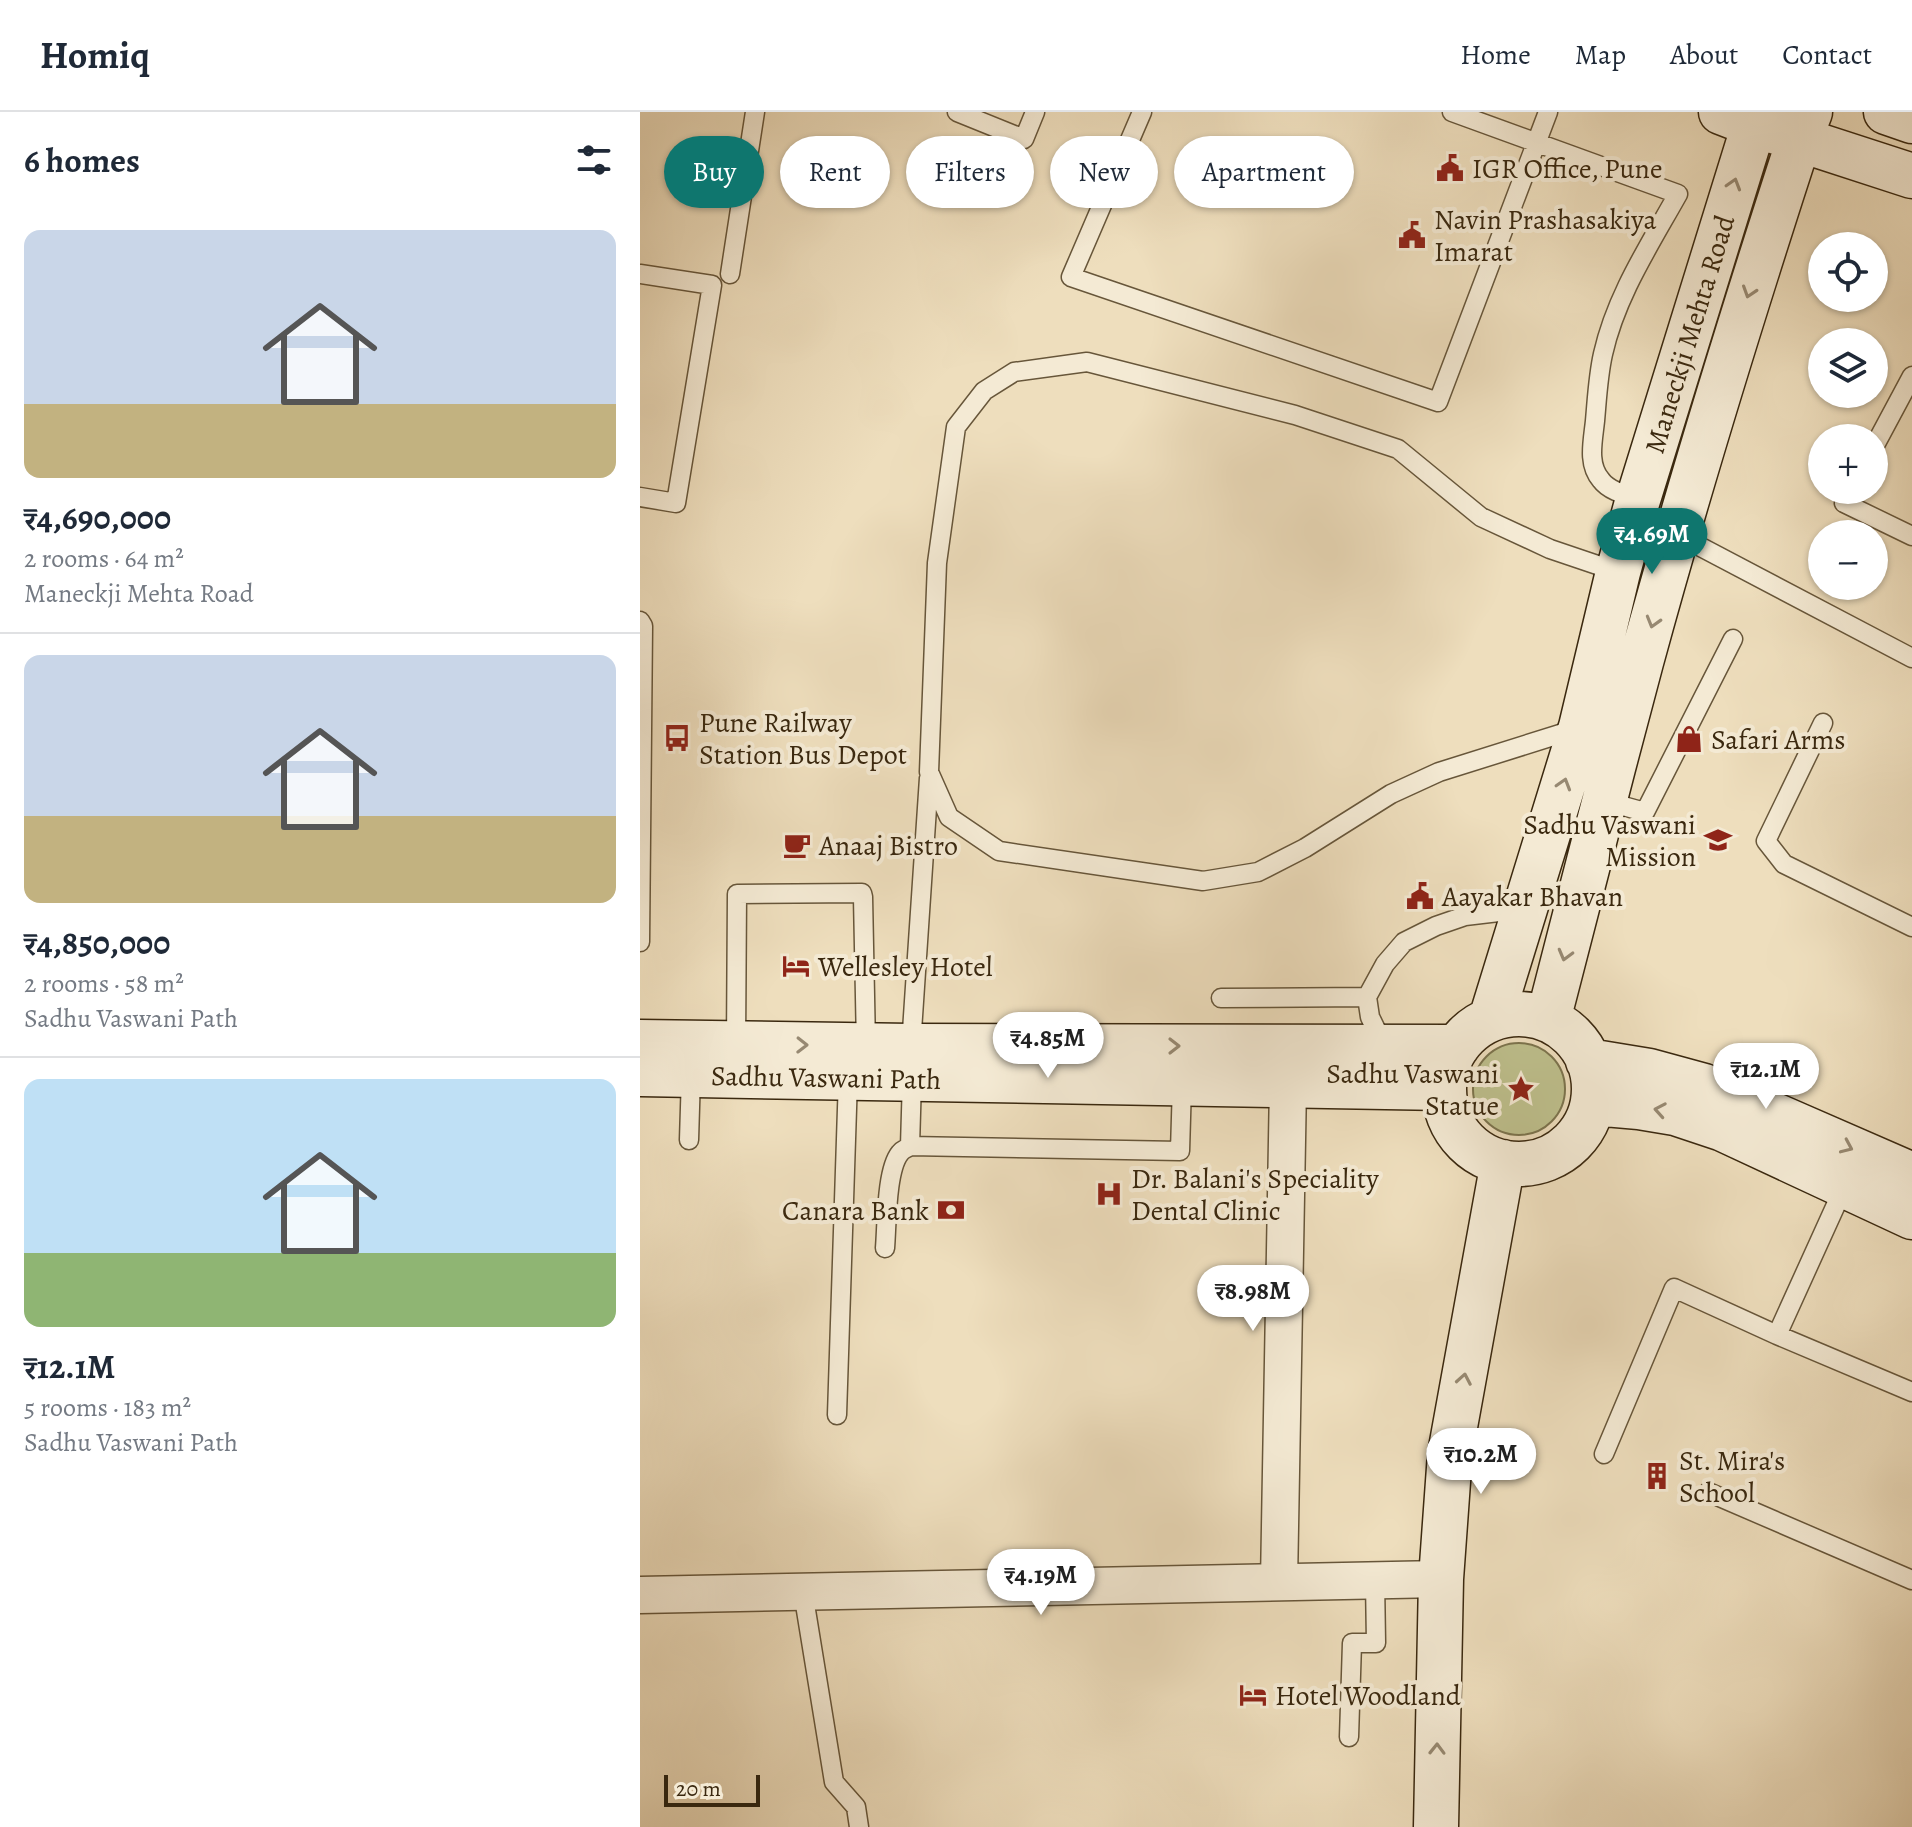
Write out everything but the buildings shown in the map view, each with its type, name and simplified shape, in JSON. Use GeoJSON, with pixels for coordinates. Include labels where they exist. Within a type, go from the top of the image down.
{"type":"FeatureCollection","features":[{"type":"Feature","properties":{"kind":"main road"},"geometry":{"type":"LineString","coordinates":[[1886,112],[1912,121]]}},
{"type":"Feature","properties":{"kind":"main road"},"geometry":{"type":"LineString","coordinates":[[1744,116],[1805,126],[1912,176]]}},
{"type":"Feature","properties":{"kind":"main road","name":"Maneckji Mehta Road"},"geometry":{"type":"LineString","coordinates":[[1491,1019],[1581,727],[1618,572],[1744,116]]}},
{"type":"Feature","properties":{"kind":"main road","name":"Maneckji Mehta Road"},"geometry":{"type":"LineString","coordinates":[[1548,1020],[1641,661],[1739,324],[1805,126]]}},
{"type":"Feature","properties":{"kind":"main road"},"geometry":{"type":"LineString","coordinates":[[1505,1015],[1534,1015],[1561,1027],[1582,1048],[1590,1082],[1588,1118],[1581,1131],[1560,1152],[1547,1159],[1518,1164],[1490,1158],[1465,1142],[1449,1117],[1444,1088],[1450,1059],[1466,1035],[1491,1019],[1505,1015]]}},
{"type":"Feature","properties":{"kind":"main road"},"geometry":{"type":"LineString","coordinates":[[640,1042],[736,1044],[857,1062]]}},
{"type":"Feature","properties":{"kind":"main road"},"geometry":{"type":"LineString","coordinates":[[912,1062],[1384,1046],[1457,1047]]}},
{"type":"Feature","properties":{"kind":"main road","name":"Sadhu Vaswani Path"},"geometry":{"type":"LineString","coordinates":[[640,1074],[691,1075],[857,1062],[912,1062],[1182,1084],[1444,1088]]}},
{"type":"Feature","properties":{"kind":"main road"},"geometry":{"type":"LineString","coordinates":[[1590,1082],[1649,1071],[1704,1086],[1912,1175]]}},
{"type":"Feature","properties":{"kind":"main road"},"geometry":{"type":"LineString","coordinates":[[1590,1082],[1639,1107],[1675,1113],[1723,1129],[1912,1217]]}},
{"type":"Feature","properties":{"kind":"main road"},"geometry":{"type":"LineString","coordinates":[[1436,1827],[1441,1579],[1450,1454],[1503,1162]]}},
{"type":"Feature","properties":{"kind":"street"},"geometry":{"type":"LineString","coordinates":[[1279,1582],[1288,1085]]}},
{"type":"Feature","properties":{"kind":"street"},"geometry":{"type":"LineString","coordinates":[[640,1595],[1441,1579]]}},
{"type":"Feature","properties":{"kind":"lane"},"geometry":{"type":"LineString","coordinates":[[730,274],[755,112]]}},
{"type":"Feature","properties":{"kind":"lane"},"geometry":{"type":"LineString","coordinates":[[957,112],[1024,139],[1035,112]]}},
{"type":"Feature","properties":{"kind":"lane"},"geometry":{"type":"LineString","coordinates":[[1142,112],[1071,277],[1438,402],[1548,112]]}},
{"type":"Feature","properties":{"kind":"lane"},"geometry":{"type":"LineString","coordinates":[[1452,112],[1678,194],[1631,277],[1615,315],[1603,353],[1597,393],[1593,465],[1601,482],[1639,499]]}},
{"type":"Feature","properties":{"kind":"lane"},"geometry":{"type":"LineString","coordinates":[[640,274],[712,285],[676,503],[640,497]]}},
{"type":"Feature","properties":{"kind":"lane"},"geometry":{"type":"LineString","coordinates":[[910,1146],[937,563],[956,427],[984,391],[1014,372],[1087,362],[1310,420],[1398,449],[1481,517],[1550,549],[1618,572]]}},
{"type":"Feature","properties":{"kind":"lane"},"geometry":{"type":"LineString","coordinates":[[1886,424],[1912,376]]}},
{"type":"Feature","properties":{"kind":"lane"},"geometry":{"type":"LineString","coordinates":[[1846,504],[1912,536]]}},
{"type":"Feature","properties":{"kind":"lane"},"geometry":{"type":"LineString","coordinates":[[1678,535],[1912,658]]}},
{"type":"Feature","properties":{"kind":"lane"},"geometry":{"type":"LineString","coordinates":[[640,621],[643,626],[640,942]]}},
{"type":"Feature","properties":{"kind":"lane"},"geometry":{"type":"LineString","coordinates":[[1605,801],[1645,812],[1733,639]]}},
{"type":"Feature","properties":{"kind":"lane"},"geometry":{"type":"LineString","coordinates":[[1823,723],[1766,841],[1784,864],[1912,927]]}},
{"type":"Feature","properties":{"kind":"lane"},"geometry":{"type":"LineString","coordinates":[[929,772],[949,817],[999,851],[1203,881],[1258,872],[1305,848],[1391,794],[1439,772],[1581,727]]}},
{"type":"Feature","properties":{"kind":"lane"},"geometry":{"type":"LineString","coordinates":[[736,1044],[737,894],[862,893],[857,1062],[837,1415]]}},
{"type":"Feature","properties":{"kind":"lane"},"geometry":{"type":"LineString","coordinates":[[1384,1046],[1370,1017],[1367,997],[1385,964],[1404,942],[1465,916],[1525,909]]}},
{"type":"Feature","properties":{"kind":"lane"},"geometry":{"type":"LineString","coordinates":[[1221,998],[1367,997]]}},
{"type":"Feature","properties":{"kind":"lane"},"geometry":{"type":"LineString","coordinates":[[689,1140],[691,1075]]}},
{"type":"Feature","properties":{"kind":"lane"},"geometry":{"type":"LineString","coordinates":[[885,1248],[891,1178],[896,1160],[910,1146],[1180,1151],[1182,1084]]}},
{"type":"Feature","properties":{"kind":"lane"},"geometry":{"type":"LineString","coordinates":[[1777,1335],[1845,1185]]}},
{"type":"Feature","properties":{"kind":"lane"},"geometry":{"type":"LineString","coordinates":[[1604,1454],[1674,1288],[1912,1392]]}},
{"type":"Feature","properties":{"kind":"lane"},"geometry":{"type":"LineString","coordinates":[[1708,1492],[1912,1580]]}},
{"type":"Feature","properties":{"kind":"lane"},"geometry":{"type":"LineString","coordinates":[[1349,1737],[1352,1643],[1376,1643],[1375,1580]]}},
{"type":"Feature","properties":{"kind":"lane"},"geometry":{"type":"LineString","coordinates":[[803,1592],[834,1782],[856,1807],[859,1827]]}},
{"type":"Feature","properties":{"kind":"green space"},"geometry":{"type":"Polygon","coordinates":[[[1519,1043],[1537,1046],[1552,1056],[1562,1071],[1565,1089],[1562,1107],[1552,1122],[1537,1132],[1519,1135],[1501,1132],[1486,1122],[1476,1107],[1473,1089],[1476,1071],[1486,1056],[1501,1046],[1519,1043]]]}},
{"type":"Feature","properties":{"kind":"place","name":"IGR Office, Pune"},"geometry":{"type":"Point","coordinates":[1450,168]}},
{"type":"Feature","properties":{"kind":"place","name":"Navin Prashasakiya Imarat"},"geometry":{"type":"Point","coordinates":[1412,235]}},
{"type":"Feature","properties":{"kind":"place","name":"Pune Railway Station Bus Depot"},"geometry":{"type":"Point","coordinates":[677,738]}},
{"type":"Feature","properties":{"kind":"place","name":"Safari Arms"},"geometry":{"type":"Point","coordinates":[1689,739]}},
{"type":"Feature","properties":{"kind":"place","name":"Sadhu Vaswani Mission"},"geometry":{"type":"Point","coordinates":[1718,840]}},
{"type":"Feature","properties":{"kind":"place","name":"Anaaj Bistro"},"geometry":{"type":"Point","coordinates":[797,845]}},
{"type":"Feature","properties":{"kind":"place","name":"Aayakar Bhavan"},"geometry":{"type":"Point","coordinates":[1420,896]}},
{"type":"Feature","properties":{"kind":"place","name":"Wellesley Hotel"},"geometry":{"type":"Point","coordinates":[796,966]}},
{"type":"Feature","properties":{"kind":"place","name":"Sadhu Vaswani Statue"},"geometry":{"type":"Point","coordinates":[1521,1089]}},
{"type":"Feature","properties":{"kind":"place","name":"Dr. Balani's Speciality Dental Clinic"},"geometry":{"type":"Point","coordinates":[1109,1194]}},
{"type":"Feature","properties":{"kind":"place","name":"Canara Bank"},"geometry":{"type":"Point","coordinates":[951,1210]}},
{"type":"Feature","properties":{"kind":"place","name":"St. Mira's School"},"geometry":{"type":"Point","coordinates":[1657,1476]}},
{"type":"Feature","properties":{"kind":"place","name":"Hotel Woodland"},"geometry":{"type":"Point","coordinates":[1253,1695]}}]}
